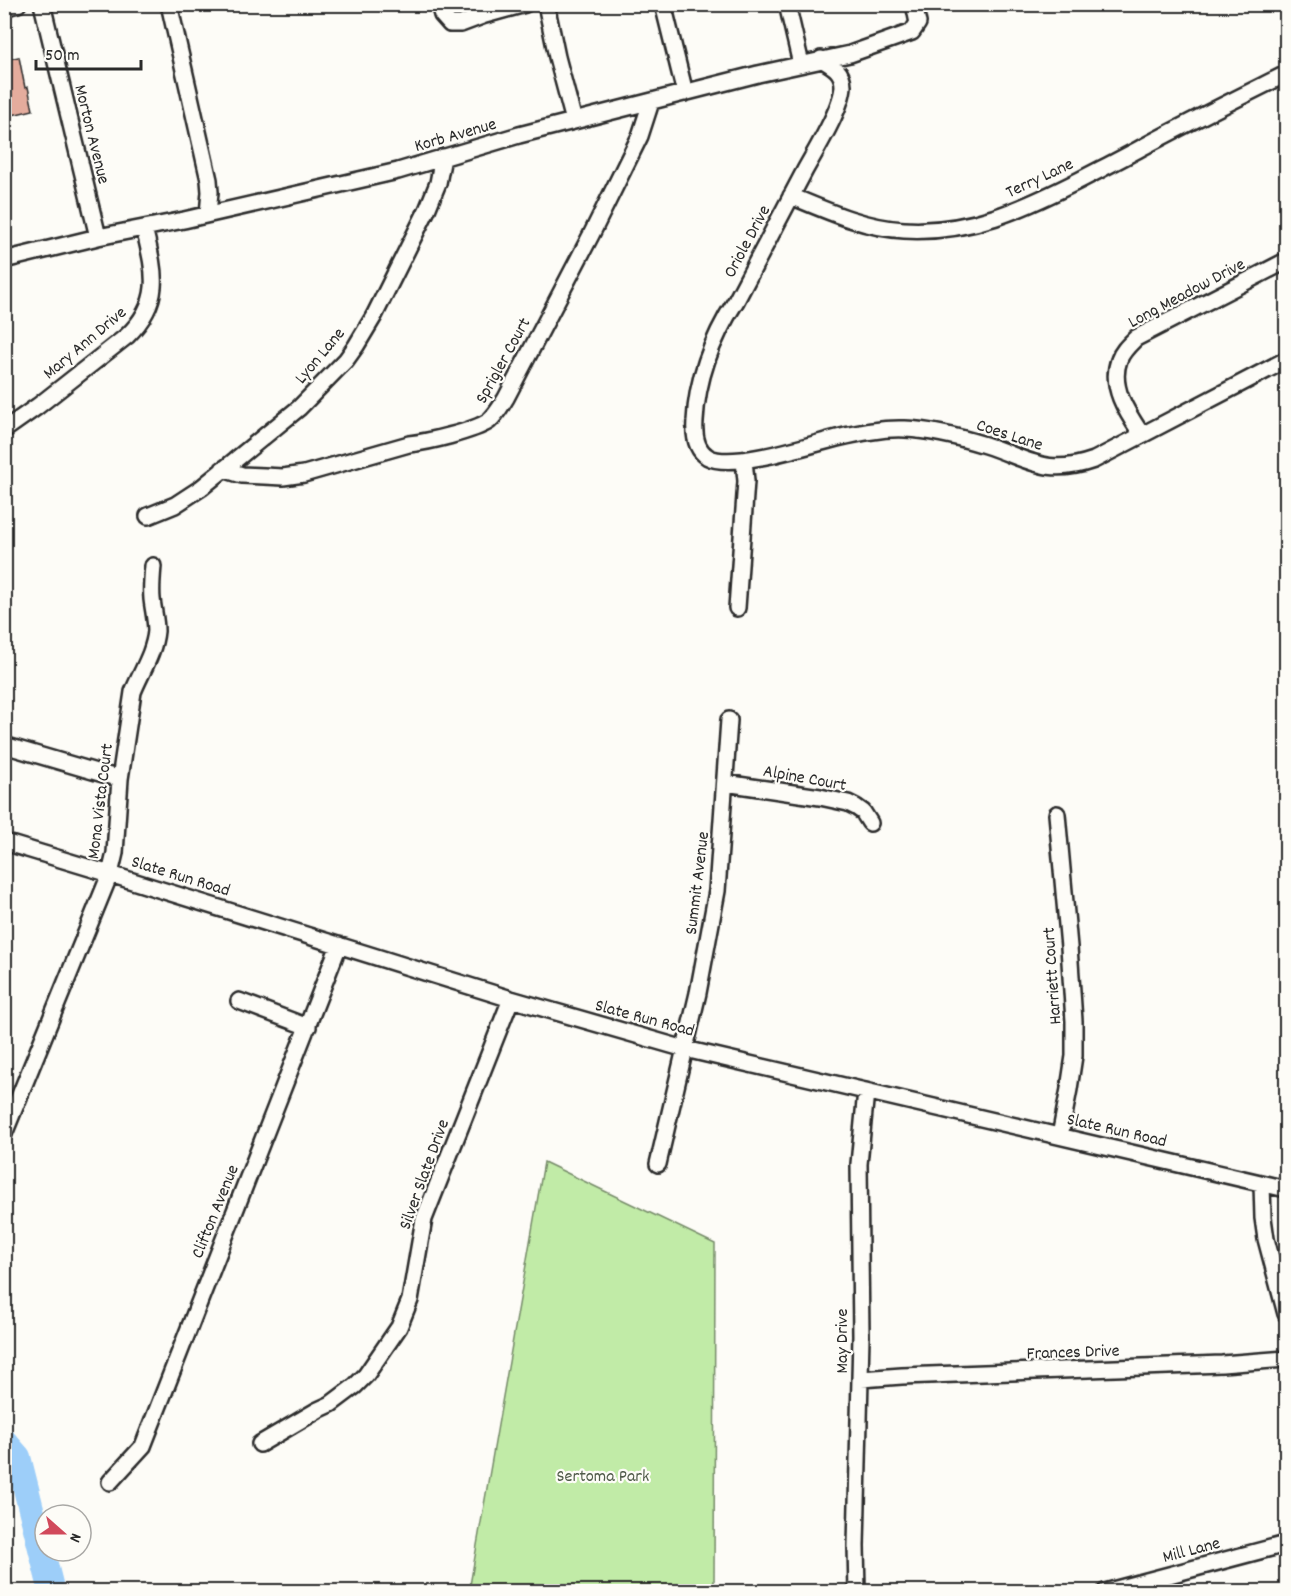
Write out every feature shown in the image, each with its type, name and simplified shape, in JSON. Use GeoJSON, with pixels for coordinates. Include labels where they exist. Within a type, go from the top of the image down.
{"type":"FeatureCollection","features":[{"type":"Feature","properties":{"kind":"street"},"geometry":{"type":"LineString","coordinates":[[4,8],[18,4]]}},
{"type":"Feature","properties":{"kind":"street","name":"Morton Avenue"},"geometry":{"type":"LineString","coordinates":[[42,4],[98,237]]}},
{"type":"Feature","properties":{"kind":"street"},"geometry":{"type":"LineString","coordinates":[[169,4],[209,180],[208,214]]}},
{"type":"Feature","properties":{"kind":"street"},"geometry":{"type":"LineString","coordinates":[[439,4],[442,15],[450,24],[461,24],[484,10],[525,4]]}},
{"type":"Feature","properties":{"kind":"street"},"geometry":{"type":"LineString","coordinates":[[546,4],[574,121]]}},
{"type":"Feature","properties":{"kind":"street"},"geometry":{"type":"LineString","coordinates":[[663,4],[686,93]]}},
{"type":"Feature","properties":{"kind":"street"},"geometry":{"type":"LineString","coordinates":[[787,4],[801,64]]}},
{"type":"Feature","properties":{"kind":"street","name":"Korb Avenue"},"geometry":{"type":"LineString","coordinates":[[4,260],[398,171],[519,135],[821,59],[850,54],[912,32],[918,23],[914,4]]}},
{"type":"Feature","properties":{"kind":"street","name":"Oriole Drive"},"geometry":{"type":"LineString","coordinates":[[702,453],[694,434],[695,408],[705,364],[727,316],[828,128],[841,97],[843,84],[841,75],[836,68],[821,59]]}},
{"type":"Feature","properties":{"kind":"street","name":"Terry Lane"},"geometry":{"type":"LineString","coordinates":[[791,196],[865,224],[901,230],[939,230],[979,224],[1057,191],[1287,74]]}},
{"type":"Feature","properties":{"kind":"street","name":"Sprigler Court"},"geometry":{"type":"LineString","coordinates":[[224,469],[242,475],[264,477],[304,474],[410,444],[426,442],[480,426],[490,420],[506,398],[591,236],[640,136],[651,102]]}},
{"type":"Feature","properties":{"kind":"street","name":"Lyon Lane"},"geometry":{"type":"LineString","coordinates":[[148,516],[168,509],[192,495],[298,408],[338,368],[356,346],[374,316],[427,210],[438,183],[443,157]]}},
{"type":"Feature","properties":{"kind":"street","name":"Mary Ann Drive"},"geometry":{"type":"LineString","coordinates":[[4,430],[127,336],[146,314],[151,302],[153,275],[144,228]]}},
{"type":"Feature","properties":{"kind":"street","name":"Long Meadow Drive"},"geometry":{"type":"LineString","coordinates":[[1142,435],[1126,411],[1118,389],[1118,361],[1125,349],[1136,338],[1287,261]]}},
{"type":"Feature","properties":{"kind":"street","name":"Coes Lane"},"geometry":{"type":"LineString","coordinates":[[702,453],[711,459],[744,460],[774,455],[838,438],[881,430],[903,429],[945,434],[986,445],[1045,466],[1062,468],[1095,460],[1287,360]]}},
{"type":"Feature","properties":{"kind":"street"},"geometry":{"type":"LineString","coordinates":[[737,608],[746,481],[744,460]]}},
{"type":"Feature","properties":{"kind":"street","name":"Mona Vista Court"},"geometry":{"type":"LineString","coordinates":[[4,1134],[110,874],[115,853],[120,779],[134,692],[144,672],[156,632],[152,596],[153,566]]}},
{"type":"Feature","properties":{"kind":"street","name":"Summit Avenue"},"geometry":{"type":"LineString","coordinates":[[658,1164],[686,1049],[717,891],[729,720]]}},
{"type":"Feature","properties":{"kind":"street"},"geometry":{"type":"LineString","coordinates":[[4,745],[120,779]]}},
{"type":"Feature","properties":{"kind":"street","name":"Alpine Court"},"geometry":{"type":"LineString","coordinates":[[724,783],[820,797],[848,804],[863,812],[870,823]]}},
{"type":"Feature","properties":{"kind":"street","name":"Harriett Court"},"geometry":{"type":"LineString","coordinates":[[1057,814],[1074,1021],[1074,1056],[1060,1136]]}},
{"type":"Feature","properties":{"kind":"street","name":"Slate Run Road"},"geometry":{"type":"LineString","coordinates":[[4,842],[511,999],[686,1049],[1287,1190]]}},
{"type":"Feature","properties":{"kind":"street","name":"Clifton Avenue"},"geometry":{"type":"LineString","coordinates":[[110,1482],[143,1446],[339,945]]}},
{"type":"Feature","properties":{"kind":"street","name":"Silver Slate Drive"},"geometry":{"type":"LineString","coordinates":[[260,1444],[344,1395],[366,1375],[399,1327],[410,1300],[424,1219],[511,999]]}},
{"type":"Feature","properties":{"kind":"street"},"geometry":{"type":"LineString","coordinates":[[239,1001],[308,1027]]}},
{"type":"Feature","properties":{"kind":"street","name":"May Drive"},"geometry":{"type":"LineString","coordinates":[[857,1592],[856,1534],[861,1379],[859,1164],[866,1091]]}},
{"type":"Feature","properties":{"kind":"street"},"geometry":{"type":"LineString","coordinates":[[1262,1184],[1266,1239],[1287,1314]]}},
{"type":"Feature","properties":{"kind":"street","name":"Frances Drive"},"geometry":{"type":"LineString","coordinates":[[861,1379],[1222,1364],[1287,1359]]}},
{"type":"Feature","properties":{"kind":"street","name":"Mill Lane"},"geometry":{"type":"LineString","coordinates":[[1106,1592],[1130,1588],[1287,1544]]}},
{"type":"Feature","properties":{"kind":"green space","name":"Sertoma Park"},"geometry":{"type":"Polygon","coordinates":[[[544,1162],[715,1244],[714,1591],[469,1591],[544,1162]]]}},
{"type":"Feature","properties":{"kind":"building"},"geometry":{"type":"Polygon","coordinates":[[[19,57],[25,88],[28,87],[33,110],[4,117],[4,60],[19,57]]]}},
{"type":"Feature","properties":{"kind":"waterway"},"geometry":{"type":"LineString","coordinates":[[4,1441],[18,1457],[52,1592]]}}]}
